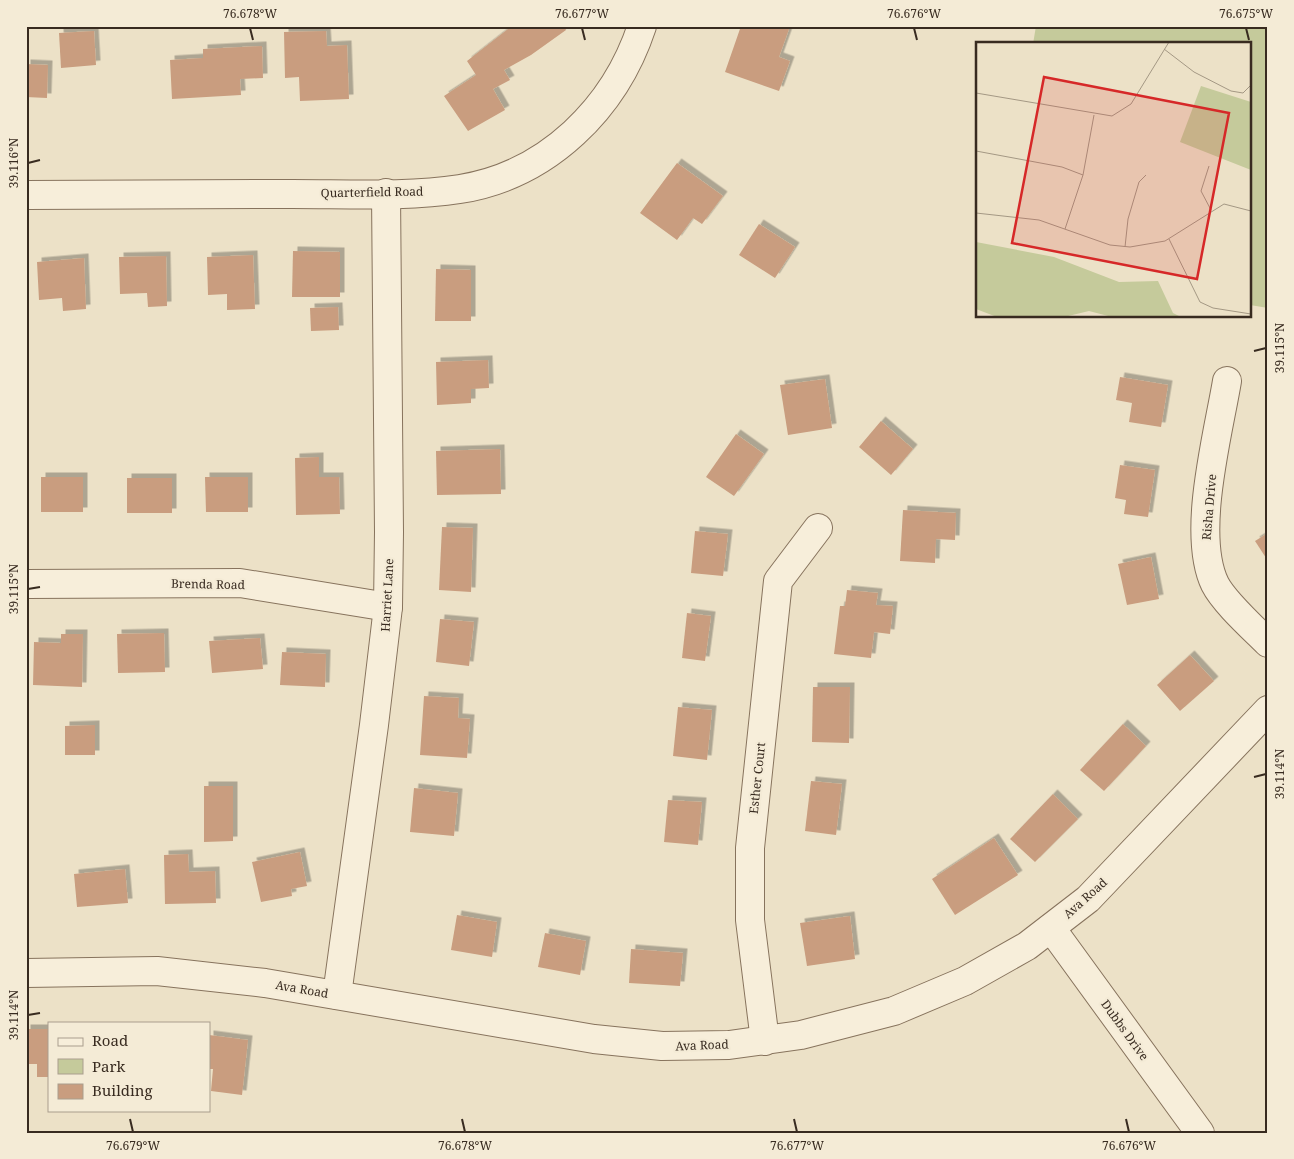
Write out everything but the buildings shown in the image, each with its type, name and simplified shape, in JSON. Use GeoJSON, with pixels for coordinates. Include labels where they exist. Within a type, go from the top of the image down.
{"type":"FeatureCollection","features":[{"type":"Feature","properties":{"kind":"street","name":"Quarterfield Road"},"geometry":{"type":"LineString","coordinates":[[26,195],[386,193],[460,189],[511,174],[551,152],[583,126],[609,96],[624,70],[642,26]]}},
{"type":"Feature","properties":{"kind":"street","name":"Harriet Lane"},"geometry":{"type":"LineString","coordinates":[[337,995],[388,607],[390,532],[386,193]]}},
{"type":"Feature","properties":{"kind":"street","name":"Risha Drive"},"geometry":{"type":"LineString","coordinates":[[1227,381],[1208,494],[1204,533],[1206,559],[1215,585],[1268,643]]}},
{"type":"Feature","properties":{"kind":"street","name":"Esther Court"},"geometry":{"type":"LineString","coordinates":[[765,1042],[750,920],[751,838],[778,581],[818,528]]}},
{"type":"Feature","properties":{"kind":"street","name":"Brenda Road"},"geometry":{"type":"LineString","coordinates":[[26,584],[240,583],[388,607]]}},
{"type":"Feature","properties":{"kind":"street","name":"Ava Road"},"geometry":{"type":"LineString","coordinates":[[26,973],[157,971],[265,983],[594,1039],[662,1046],[765,1042],[801,1035],[894,1011],[965,981],[1027,946],[1088,899],[1268,710]]}},
{"type":"Feature","properties":{"kind":"street","name":"Dubbs Drive"},"geometry":{"type":"LineString","coordinates":[[1051,928],[1200,1133]]}},
{"type":"Feature","properties":{"kind":"green space"},"geometry":{"type":"Polygon","coordinates":[[[1036,26],[1268,26],[1268,308],[1252,305],[1252,42],[1033,42],[1036,26]]]}}]}
